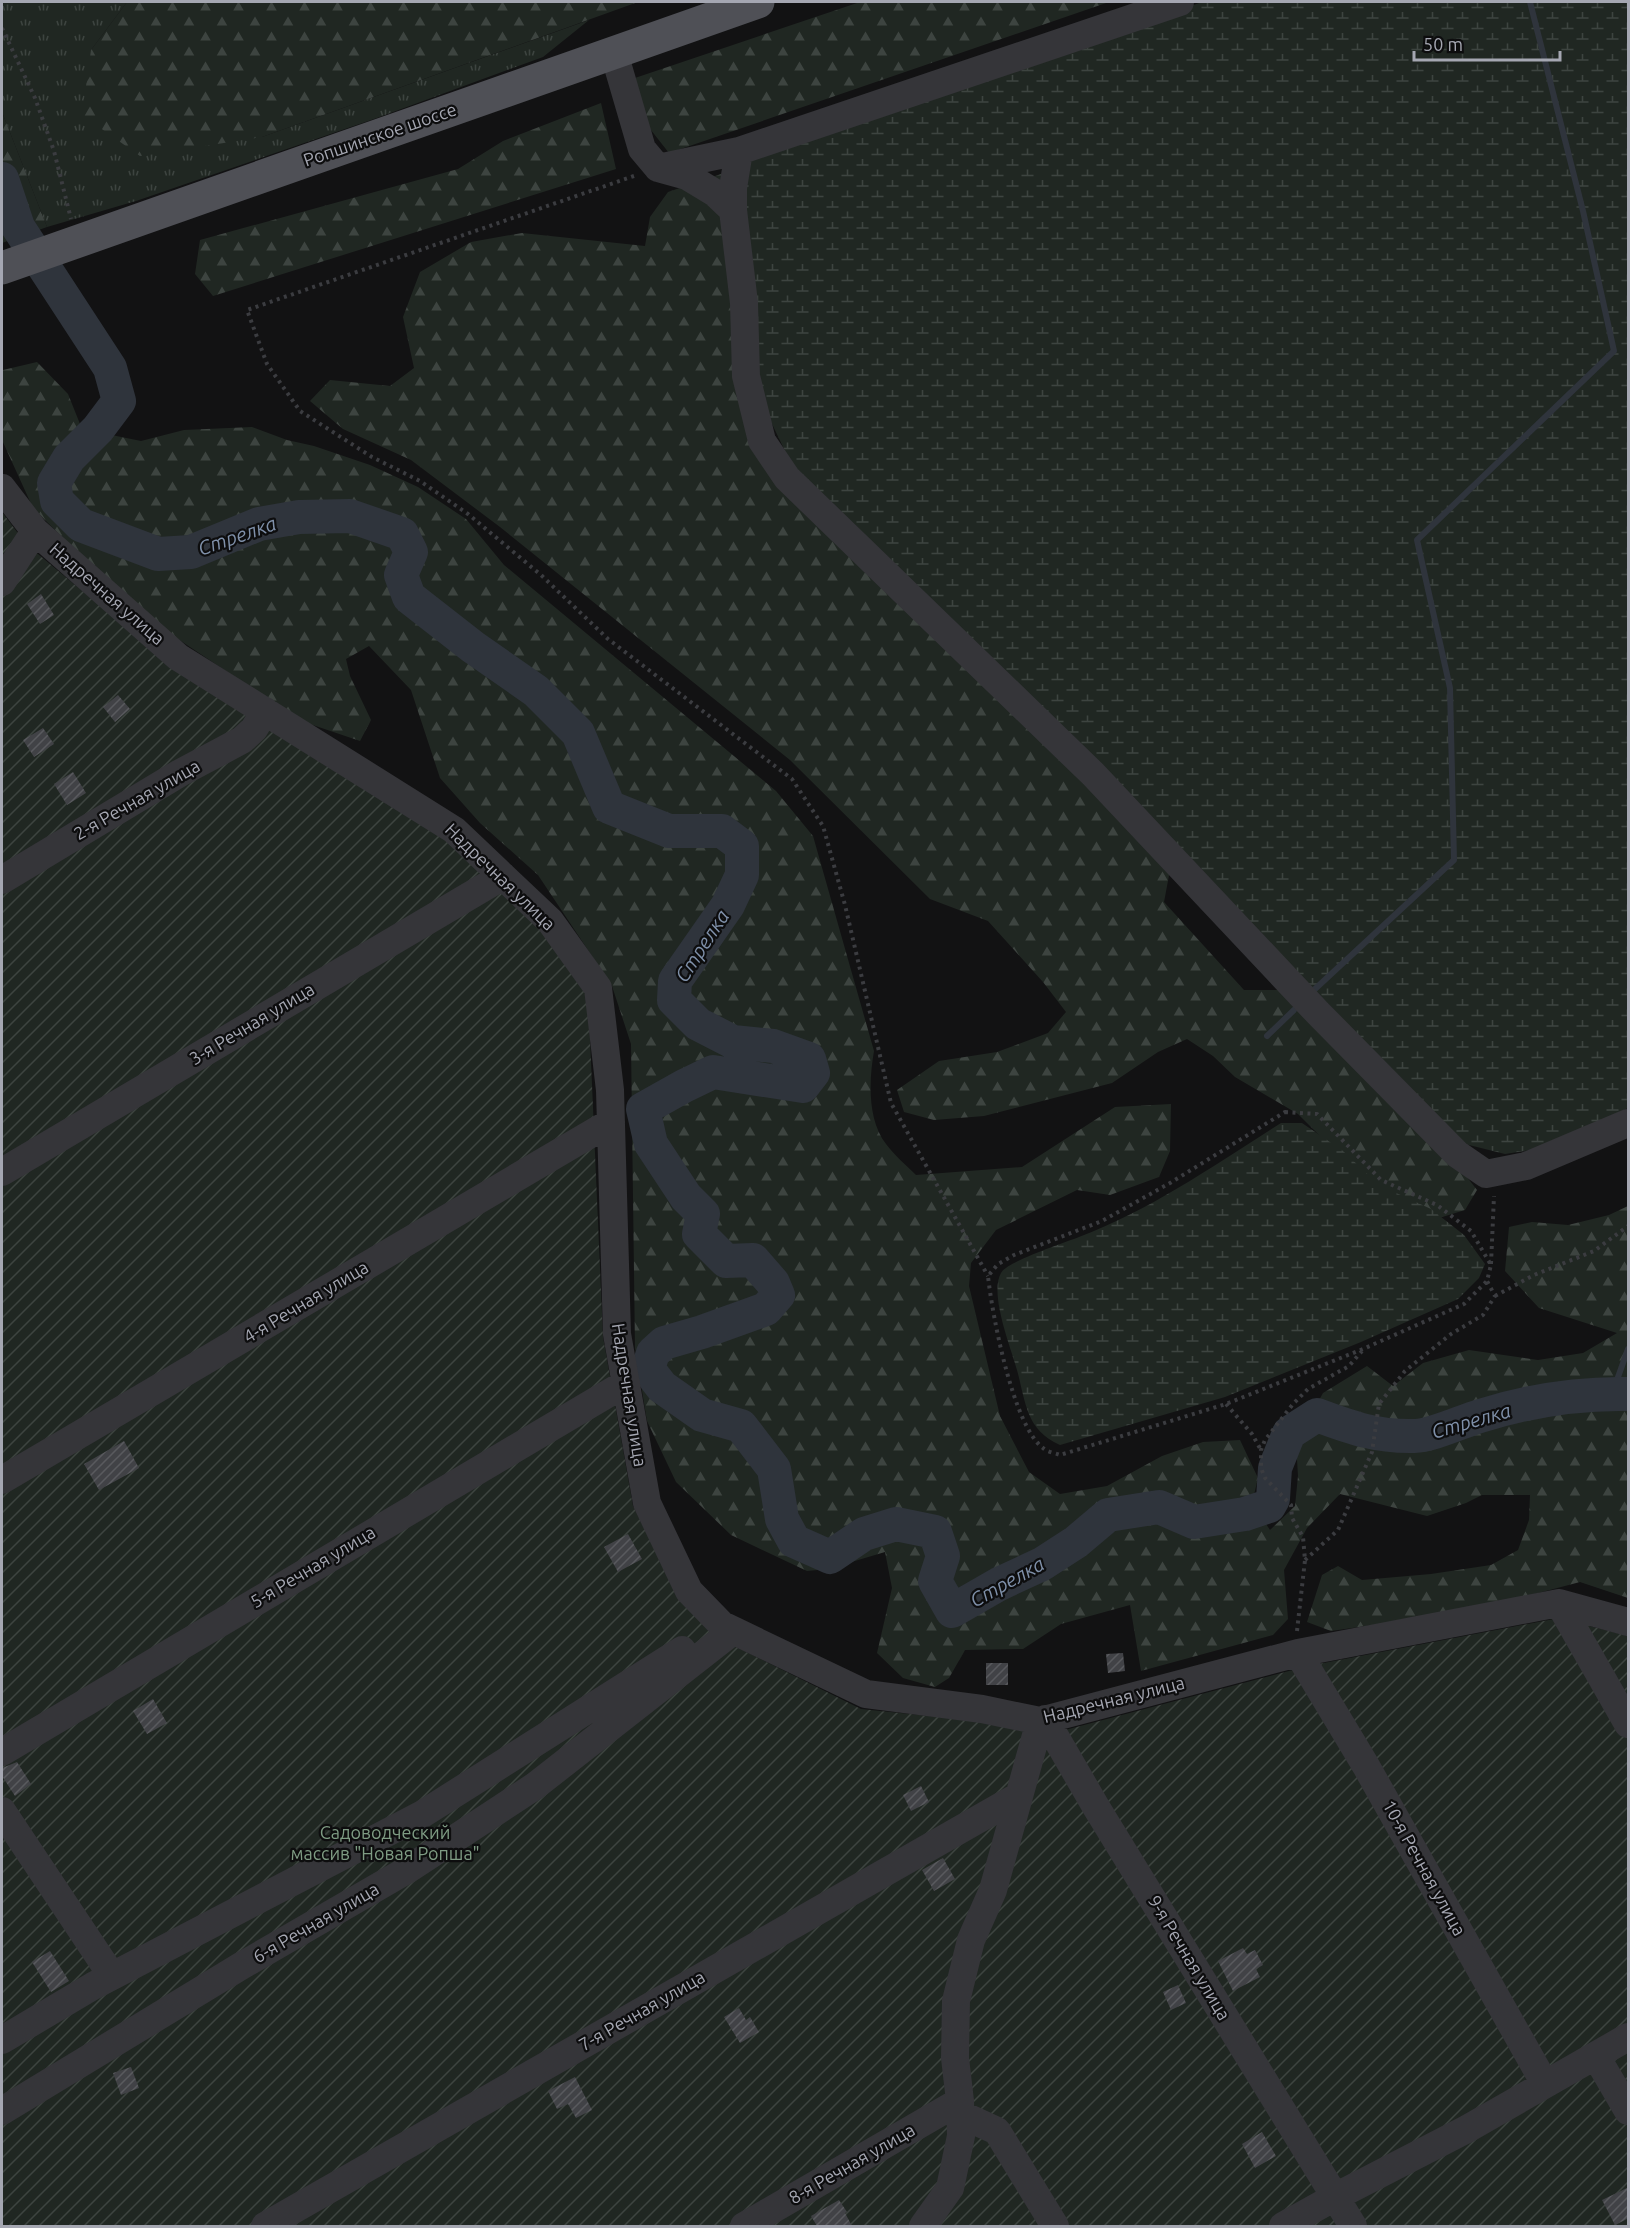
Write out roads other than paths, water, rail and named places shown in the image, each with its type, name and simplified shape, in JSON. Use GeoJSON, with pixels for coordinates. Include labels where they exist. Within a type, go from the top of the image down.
{"type":"FeatureCollection","features":[{"type":"Feature","properties":{"kind":"main road","name":"Ропшинское шоссе"},"geometry":{"type":"LineString","coordinates":[[3,267],[758,2]]}},
{"type":"Feature","properties":{"kind":"street"},"geometry":{"type":"LineString","coordinates":[[658,168],[739,151],[1180,2]]}},
{"type":"Feature","properties":{"kind":"street"},"geometry":{"type":"LineString","coordinates":[[614,53],[642,149],[658,168],[687,176],[715,193],[733,210]]}},
{"type":"Feature","properties":{"kind":"street"},"geometry":{"type":"LineString","coordinates":[[739,151],[733,188],[733,210],[744,303],[746,376],[762,441],[787,478],[1093,774],[1456,1155],[1486,1174],[1527,1166],[1629,1123]]}},
{"type":"Feature","properties":{"kind":"street","name":"Надречная улица"},"geometry":{"type":"LineString","coordinates":[[2,489],[35,531],[178,657],[454,830],[550,921],[598,988],[610,1090],[617,1334],[647,1503],[689,1591],[727,1628],[866,1694],[982,1709],[1042,1720],[1298,1653],[1559,1603],[1629,1622]]}},
{"type":"Feature","properties":{"kind":"street"},"geometry":{"type":"LineString","coordinates":[[2,582],[35,531]]}},
{"type":"Feature","properties":{"kind":"street","name":"2-я Речная улица"},"geometry":{"type":"LineString","coordinates":[[2,880],[180,773],[242,741],[254,729],[265,711]]}},
{"type":"Feature","properties":{"kind":"street","name":"3-я Речная улица"},"geometry":{"type":"LineString","coordinates":[[2,1172],[503,876]]}},
{"type":"Feature","properties":{"kind":"street","name":"4-я Речная улица"},"geometry":{"type":"LineString","coordinates":[[2,1480],[611,1122]]}},
{"type":"Feature","properties":{"kind":"street","name":"5-я Речная улица"},"geometry":{"type":"LineString","coordinates":[[2,1752],[626,1383]]}},
{"type":"Feature","properties":{"kind":"street"},"geometry":{"type":"LineString","coordinates":[[1559,1603],[1629,1725]]}},
{"type":"Feature","properties":{"kind":"street"},"geometry":{"type":"LineString","coordinates":[[2,2040],[112,1976],[421,1815],[727,1628]]}},
{"type":"Feature","properties":{"kind":"street","name":"6-я Речная улица"},"geometry":{"type":"LineString","coordinates":[[2,2111],[241,1966],[407,1870],[535,1786],[727,1628]]}},
{"type":"Feature","properties":{"kind":"street","name":"10-я Речная улица"},"geometry":{"type":"LineString","coordinates":[[1298,1653],[1372,1776],[1545,2084]]}},
{"type":"Feature","properties":{"kind":"street"},"geometry":{"type":"LineString","coordinates":[[923,2226],[950,2188],[961,2136],[955,2058],[956,2001],[972,1940],[993,1890],[1042,1720]]}},
{"type":"Feature","properties":{"kind":"street","name":"9-я Речная улица"},"geometry":{"type":"LineString","coordinates":[[1042,1720],[1353,2226]]}},
{"type":"Feature","properties":{"kind":"street","name":"7-я Речная улица"},"geometry":{"type":"LineString","coordinates":[[265,2226],[1020,1796]]}},
{"type":"Feature","properties":{"kind":"street"},"geometry":{"type":"LineString","coordinates":[[2,1811],[112,1976]]}},
{"type":"Feature","properties":{"kind":"street"},"geometry":{"type":"LineString","coordinates":[[1283,2226],[1467,2129],[1629,2037]]}},
{"type":"Feature","properties":{"kind":"street"},"geometry":{"type":"LineString","coordinates":[[1596,2056],[1629,2111]]}},
{"type":"Feature","properties":{"kind":"street"},"geometry":{"type":"LineString","coordinates":[[960,2108],[997,2131],[1055,2226]]}},
{"type":"Feature","properties":{"kind":"street","name":"8-я Речная улица"},"geometry":{"type":"LineString","coordinates":[[744,2226],[960,2108]]}},
{"type":"Feature","properties":{"kind":"waterway"},"geometry":{"type":"LineString","coordinates":[[1315,989],[1454,860],[1450,688],[1417,540],[1614,351],[1583,211],[1530,2]]}},
{"type":"Feature","properties":{"kind":"waterway","name":"Стрелка"},"geometry":{"type":"LineString","coordinates":[[2,179],[18,227],[110,368],[119,401],[98,429],[69,458],[54,483],[57,501],[81,525],[158,554],[191,552],[259,524],[299,517],[350,516],[402,534],[411,552],[401,575],[409,597],[473,647],[536,691],[578,733],[609,807],[669,831],[722,831],[742,846],[742,875],[728,905],[675,981],[674,1000],[698,1024],[733,1042],[773,1046],[809,1059],[813,1073],[803,1086],[713,1072],[643,1109],[651,1144],[686,1197],[703,1214],[699,1234],[726,1261],[753,1260],[773,1283],[778,1295],[766,1309],[664,1343],[653,1353],[648,1369],[662,1387],[702,1415],[741,1426],[774,1469],[782,1519],[794,1541],[830,1557],[864,1534],[896,1524],[935,1532],[943,1556],[935,1581],[952,1611],[999,1584],[1042,1564],[1076,1542],[1108,1515],[1159,1507],[1194,1522],[1245,1514],[1269,1506],[1273,1499],[1275,1468],[1289,1433],[1317,1415],[1365,1431],[1415,1436],[1535,1402],[1591,1395],[1628,1394]]}},
{"type":"Feature","properties":{"kind":"waterway"},"geometry":{"type":"LineString","coordinates":[[1267,1036],[1294,1010]]}},
{"type":"Feature","properties":{"kind":"waterway"},"geometry":{"type":"LineString","coordinates":[[1612,1394],[1628,1349]]}},
{"type":"Feature","properties":{"kind":"park label","name":"Садоводческий массив \"Новая Ропша\""},"geometry":{"type":"Point","coordinates":[385,1843]}}]}
